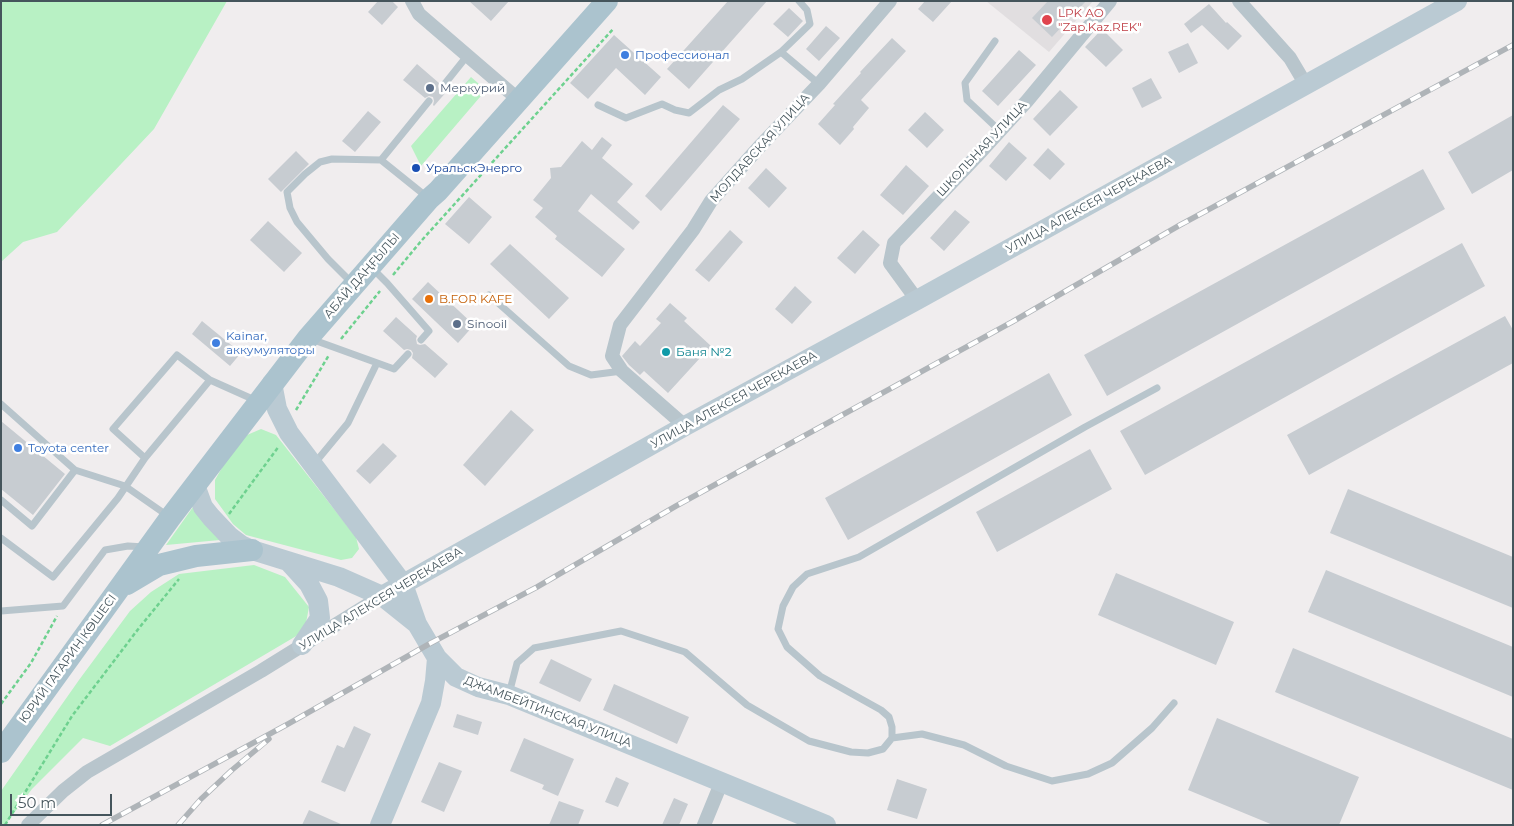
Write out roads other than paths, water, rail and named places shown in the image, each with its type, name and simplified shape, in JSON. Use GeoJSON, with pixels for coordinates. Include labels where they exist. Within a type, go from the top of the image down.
{"type":"FeatureCollection","features":[{"type":"Feature","properties":{"kind":"main road","name":"АБАЙ ДАҢҒЫЛЫ"},"geometry":{"type":"LineString","coordinates":[[118,590],[170,518],[308,338],[353,284],[607,1]]}},
{"type":"Feature","properties":{"kind":"main road"},"geometry":{"type":"LineString","coordinates":[[118,590],[159,565],[196,556],[252,550]]}},
{"type":"Feature","properties":{"kind":"main road","name":"ЮРИЙ ГАГАРИН КӨШЕСІ"},"geometry":{"type":"LineString","coordinates":[[1,752],[118,590]]}},
{"type":"Feature","properties":{"kind":"main road","name":"ЮРИЙ ГАГАРИН КӨШЕСІ"},"geometry":{"type":"LineString","coordinates":[[1,762],[118,590]]}},
{"type":"Feature","properties":{"kind":"street"},"geometry":{"type":"LineString","coordinates":[[412,1],[419,14],[519,100]]}},
{"type":"Feature","properties":{"kind":"street","name":"ШКОЛЬНАЯ УЛИЦА"},"geometry":{"type":"LineString","coordinates":[[917,300],[890,263],[894,243],[1028,101],[1110,1]]}},
{"type":"Feature","properties":{"kind":"street"},"geometry":{"type":"LineString","coordinates":[[1238,1],[1290,58],[1306,85]]}},
{"type":"Feature","properties":{"kind":"street","name":"УЛИЦА АЛЕКСЕЯ ЧЕРЕКАЕВА"},"geometry":{"type":"LineString","coordinates":[[28,825],[63,791],[87,772],[261,671],[382,596],[685,426],[917,300],[1457,1]]}},
{"type":"Feature","properties":{"kind":"street","name":"МОЛДАВСКАЯ УЛИЦА"},"geometry":{"type":"LineString","coordinates":[[622,371],[612,356],[620,325],[693,230],[711,201],[760,145],[819,84],[884,4]]}},
{"type":"Feature","properties":{"kind":"street"},"geometry":{"type":"LineString","coordinates":[[622,371],[685,426]]}},
{"type":"Feature","properties":{"kind":"street","name":"ДЖАМБЕЙТИНСКАЯ УЛИЦА"},"geometry":{"type":"LineString","coordinates":[[272,383],[277,409],[289,433],[403,584],[417,624],[437,658],[456,677],[478,687],[509,695],[826,825]]}},
{"type":"Feature","properties":{"kind":"street"},"geometry":{"type":"LineString","coordinates":[[195,485],[204,507],[211,517],[229,536],[241,545],[340,577],[382,596],[417,624]]}},
{"type":"Feature","properties":{"kind":"street"},"geometry":{"type":"LineString","coordinates":[[286,560],[309,584],[318,601],[320,618],[302,645]]}},
{"type":"Feature","properties":{"kind":"street"},"geometry":{"type":"LineString","coordinates":[[380,825],[431,702],[436,681],[437,658]]}},
{"type":"Feature","properties":{"kind":"street"},"geometry":{"type":"LineString","coordinates":[[704,825],[722,781]]}},
{"type":"Feature","properties":{"kind":"lane"},"geometry":{"type":"LineString","coordinates":[[598,105],[626,118],[662,104],[675,110],[689,113],[719,90],[742,79],[781,52],[810,24],[807,10],[799,1]]}},
{"type":"Feature","properties":{"kind":"lane"},"geometry":{"type":"LineString","coordinates":[[995,41],[965,83],[967,100],[1000,131]]}},
{"type":"Feature","properties":{"kind":"lane"},"geometry":{"type":"LineString","coordinates":[[781,52],[819,84]]}},
{"type":"Feature","properties":{"kind":"lane"},"geometry":{"type":"LineString","coordinates":[[443,86],[467,56]]}},
{"type":"Feature","properties":{"kind":"lane"},"geometry":{"type":"LineString","coordinates":[[381,160],[429,101]]}},
{"type":"Feature","properties":{"kind":"lane"},"geometry":{"type":"LineString","coordinates":[[353,284],[328,259],[297,222],[290,208],[288,192],[305,174],[320,162],[332,159],[381,160],[429,199]]}},
{"type":"Feature","properties":{"kind":"lane"},"geometry":{"type":"LineString","coordinates":[[370,266],[429,331],[421,340]]}},
{"type":"Feature","properties":{"kind":"lane"},"geometry":{"type":"LineString","coordinates":[[490,295],[569,366],[591,375],[622,371]]}},
{"type":"Feature","properties":{"kind":"lane"},"geometry":{"type":"LineString","coordinates":[[308,338],[394,369],[408,354]]}},
{"type":"Feature","properties":{"kind":"lane"},"geometry":{"type":"LineString","coordinates":[[145,458],[113,429],[177,355],[210,380],[259,402]]}},
{"type":"Feature","properties":{"kind":"lane"},"geometry":{"type":"LineString","coordinates":[[313,465],[348,422],[377,363]]}},
{"type":"Feature","properties":{"kind":"lane"},"geometry":{"type":"LineString","coordinates":[[1,538],[53,577],[118,498],[145,458],[210,380]]}},
{"type":"Feature","properties":{"kind":"lane"},"geometry":{"type":"LineString","coordinates":[[509,695],[517,663],[534,648],[621,631],[685,652],[747,705],[810,741],[851,752],[868,753],[883,749],[892,738],[892,727],[889,717],[881,710],[820,676],[788,647],[778,629],[783,606],[793,587],[807,574],[859,557],[1085,427],[1157,388]]}},
{"type":"Feature","properties":{"kind":"lane"},"geometry":{"type":"LineString","coordinates":[[1,404],[75,470],[126,486],[170,518]]}},
{"type":"Feature","properties":{"kind":"lane"},"geometry":{"type":"LineString","coordinates":[[1,500],[32,526],[75,470]]}},
{"type":"Feature","properties":{"kind":"lane"},"geometry":{"type":"LineString","coordinates":[[1,611],[63,606],[105,550],[128,546],[149,548]]}},
{"type":"Feature","properties":{"kind":"lane"},"geometry":{"type":"LineString","coordinates":[[892,738],[922,734],[964,745],[1006,766],[1052,781],[1088,774],[1112,763],[1152,728],[1174,704]]}},
{"type":"Feature","properties":{"kind":"railway"},"geometry":{"type":"LineString","coordinates":[[102,825],[288,724],[429,644],[537,587],[676,506],[1012,322],[1180,225],[1513,45]]}},
{"type":"Feature","properties":{"kind":"railway"},"geometry":{"type":"LineString","coordinates":[[178,825],[201,799],[269,739]]}},
{"type":"Feature","properties":{"kind":"place","name":"LPK AO \"Zap.Kaz.REK\""},"geometry":{"type":"Point","coordinates":[1047,20]}},
{"type":"Feature","properties":{"kind":"place","name":"Профессионал"},"geometry":{"type":"Point","coordinates":[625,55]}},
{"type":"Feature","properties":{"kind":"place","name":"Меркурий"},"geometry":{"type":"Point","coordinates":[430,88]}},
{"type":"Feature","properties":{"kind":"place","name":"УральскЭнерго"},"geometry":{"type":"Point","coordinates":[416,168]}},
{"type":"Feature","properties":{"kind":"place","name":"B.FOR KAFE"},"geometry":{"type":"Point","coordinates":[429,299]}},
{"type":"Feature","properties":{"kind":"place","name":"Sinooil"},"geometry":{"type":"Point","coordinates":[457,324]}},
{"type":"Feature","properties":{"kind":"place","name":"Kainar, аккумуляторы"},"geometry":{"type":"Point","coordinates":[216,343]}},
{"type":"Feature","properties":{"kind":"place","name":"Баня №2"},"geometry":{"type":"Point","coordinates":[666,352]}},
{"type":"Feature","properties":{"kind":"place","name":"Toyota center"},"geometry":{"type":"Point","coordinates":[18,448]}}]}
